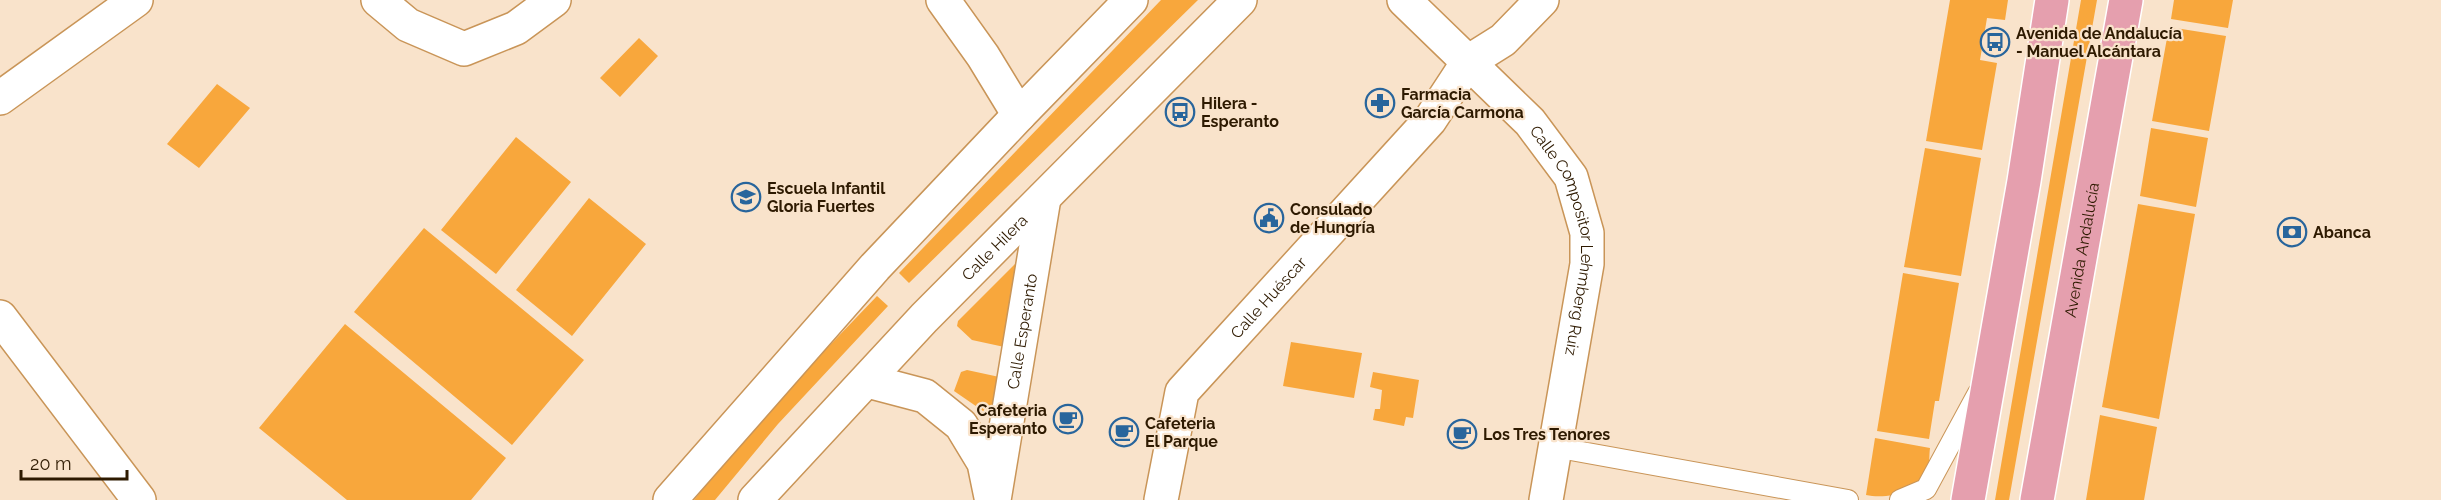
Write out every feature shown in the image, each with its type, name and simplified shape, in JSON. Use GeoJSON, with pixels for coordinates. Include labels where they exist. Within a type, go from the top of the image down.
{"type":"FeatureCollection","features":[{"type":"Feature","properties":{"kind":"main road"},"geometry":{"type":"LineString","coordinates":[[1968,500],[2024,181],[2052,0]]}},
{"type":"Feature","properties":{"kind":"main road","name":"Avenida Andalucía"},"geometry":{"type":"LineString","coordinates":[[2037,500],[2126,0]]}},
{"type":"Feature","properties":{"kind":"street"},"geometry":{"type":"LineString","coordinates":[[0,98],[136,0]]}},
{"type":"Feature","properties":{"kind":"street"},"geometry":{"type":"LineString","coordinates":[[378,0],[408,25],[464,49],[516,28],[554,0]]}},
{"type":"Feature","properties":{"kind":"street"},"geometry":{"type":"LineString","coordinates":[[943,0],[983,56],[1018,115]]}},
{"type":"Feature","properties":{"kind":"street"},"geometry":{"type":"LineString","coordinates":[[670,500],[875,267],[1018,115],[1131,0]]}},
{"type":"Feature","properties":{"kind":"street","name":"Calle Hilera"},"geometry":{"type":"LineString","coordinates":[[755,500],[868,381],[924,318],[1240,0]]}},
{"type":"Feature","properties":{"kind":"street","name":"Calle Compositor Lehmberg Ruiz"},"geometry":{"type":"LineString","coordinates":[[1404,0],[1530,122],[1571,177],[1587,233],[1587,264],[1546,500]]}},
{"type":"Feature","properties":{"kind":"street"},"geometry":{"type":"LineString","coordinates":[[1468,62],[1503,40],[1542,0]]}},
{"type":"Feature","properties":{"kind":"street","name":"Calle Huéscar"},"geometry":{"type":"LineString","coordinates":[[1161,500],[1182,392],[1430,120],[1468,62]]}},
{"type":"Feature","properties":{"kind":"street","name":"Calle Esperanto"},"geometry":{"type":"LineString","coordinates":[[993,500],[1044,198]]}},
{"type":"Feature","properties":{"kind":"street"},"geometry":{"type":"LineString","coordinates":[[0,317],[139,500]]}},
{"type":"Feature","properties":{"kind":"street","name":"Calle Esperanto"},"geometry":{"type":"LineString","coordinates":[[868,381],[925,396],[961,425],[984,463],[993,500]]}},
{"type":"Feature","properties":{"kind":"lane"},"geometry":{"type":"LineString","coordinates":[[1900,500],[1926,489],[1990,369]]}},
{"type":"Feature","properties":{"kind":"lane"},"geometry":{"type":"LineString","coordinates":[[1554,447],[1848,500]]}},
{"type":"Feature","properties":{"kind":"shaded area"},"geometry":{"type":"Polygon","coordinates":[[[1161,0],[1198,0],[909,283],[899,273],[1161,0]]]}},
{"type":"Feature","properties":{"kind":"shaded area"},"geometry":{"type":"Polygon","coordinates":[[[1950,0],[2008,0],[2005,20],[1987,18],[1980,60],[1997,63],[1982,150],[1926,141],[1950,0]]]}},
{"type":"Feature","properties":{"kind":"shaded area"},"geometry":{"type":"Polygon","coordinates":[[[2081,0],[2097,0],[2009,500],[1995,500],[2081,0]]]}},
{"type":"Feature","properties":{"kind":"shaded area"},"geometry":{"type":"Polygon","coordinates":[[[2174,0],[2233,0],[2228,28],[2171,19],[2174,0]]]}},
{"type":"Feature","properties":{"kind":"shaded area"},"geometry":{"type":"Polygon","coordinates":[[[2169,27],[2226,36],[2209,131],[2152,121],[2169,27]]]}},
{"type":"Feature","properties":{"kind":"shaded area"},"geometry":{"type":"Polygon","coordinates":[[[639,38],[658,56],[620,97],[600,78],[639,38]]]}},
{"type":"Feature","properties":{"kind":"shaded area"},"geometry":{"type":"Polygon","coordinates":[[[217,84],[250,108],[199,168],[167,144],[217,84]]]}},
{"type":"Feature","properties":{"kind":"shaded area"},"geometry":{"type":"Polygon","coordinates":[[[2151,128],[2208,138],[2196,207],[2140,196],[2151,128]]]}},
{"type":"Feature","properties":{"kind":"shaded area"},"geometry":{"type":"Polygon","coordinates":[[[516,137],[571,182],[496,274],[441,230],[516,137]]]}},
{"type":"Feature","properties":{"kind":"shaded area"},"geometry":{"type":"Polygon","coordinates":[[[1925,148],[1981,158],[1961,276],[1904,267],[1925,148]]]}},
{"type":"Feature","properties":{"kind":"shaded area"},"geometry":{"type":"Polygon","coordinates":[[[589,198],[646,244],[572,336],[516,290],[589,198]]]}},
{"type":"Feature","properties":{"kind":"shaded area"},"geometry":{"type":"Polygon","coordinates":[[[2138,204],[2195,214],[2159,419],[2102,407],[2138,204]]]}},
{"type":"Feature","properties":{"kind":"shaded area"},"geometry":{"type":"Polygon","coordinates":[[[424,228],[584,360],[512,445],[354,312],[424,228]]]}},
{"type":"Feature","properties":{"kind":"shaded area"},"geometry":{"type":"Polygon","coordinates":[[[1020,259],[1009,348],[972,340],[957,326],[958,321],[1020,259]]]}},
{"type":"Feature","properties":{"kind":"shaded area"},"geometry":{"type":"Polygon","coordinates":[[[1903,273],[1959,283],[1939,401],[1935,401],[1929,439],[1877,431],[1903,273]]]}},
{"type":"Feature","properties":{"kind":"shaded area"},"geometry":{"type":"Polygon","coordinates":[[[877,296],[888,306],[778,424],[715,500],[694,500],[761,417],[877,296]]]}},
{"type":"Feature","properties":{"kind":"shaded area"},"geometry":{"type":"Polygon","coordinates":[[[345,324],[506,458],[471,500],[347,500],[259,428],[345,324]]]}},
{"type":"Feature","properties":{"kind":"shaded area"},"geometry":{"type":"Polygon","coordinates":[[[1291,342],[1362,353],[1354,398],[1283,386],[1291,342]]]}},
{"type":"Feature","properties":{"kind":"shaded area"},"geometry":{"type":"Polygon","coordinates":[[[967,370],[1004,378],[998,415],[986,413],[954,391],[961,372],[967,370]]]}},
{"type":"Feature","properties":{"kind":"shaded area"},"geometry":{"type":"Polygon","coordinates":[[[1373,372],[1419,380],[1413,418],[1406,417],[1404,426],[1373,420],[1375,409],[1380,409],[1382,390],[1370,387],[1373,372]]]}},
{"type":"Feature","properties":{"kind":"shaded area"},"geometry":{"type":"Polygon","coordinates":[[[2100,415],[2157,427],[2144,500],[2086,500],[2100,415]]]}},
{"type":"Feature","properties":{"kind":"shaded area"},"geometry":{"type":"Polygon","coordinates":[[[1875,438],[1930,448],[1928,468],[1923,479],[1917,485],[1901,493],[1882,496],[1866,495],[1875,438]]]}},
{"type":"Feature","properties":{"kind":"place","name":"Avenida de Andalucía - Manuel Alcántara"},"geometry":{"type":"Point","coordinates":[1995,42]}},
{"type":"Feature","properties":{"kind":"place","name":"Farmacia García Carmona"},"geometry":{"type":"Point","coordinates":[1380,103]}},
{"type":"Feature","properties":{"kind":"place","name":"Hilera - Esperanto"},"geometry":{"type":"Point","coordinates":[1180,112]}},
{"type":"Feature","properties":{"kind":"place","name":"Escuela Infantil Gloria Fuertes"},"geometry":{"type":"Point","coordinates":[746,197]}},
{"type":"Feature","properties":{"kind":"place","name":"Consulado de Hungría"},"geometry":{"type":"Point","coordinates":[1269,218]}},
{"type":"Feature","properties":{"kind":"place","name":"Abanca"},"geometry":{"type":"Point","coordinates":[2292,232]}},
{"type":"Feature","properties":{"kind":"place","name":"Cafeteria Esperanto"},"geometry":{"type":"Point","coordinates":[1068,419]}},
{"type":"Feature","properties":{"kind":"place","name":"Cafeteria El Parque"},"geometry":{"type":"Point","coordinates":[1124,432]}},
{"type":"Feature","properties":{"kind":"place","name":"Los Tres Tenores"},"geometry":{"type":"Point","coordinates":[1462,434]}}]}
